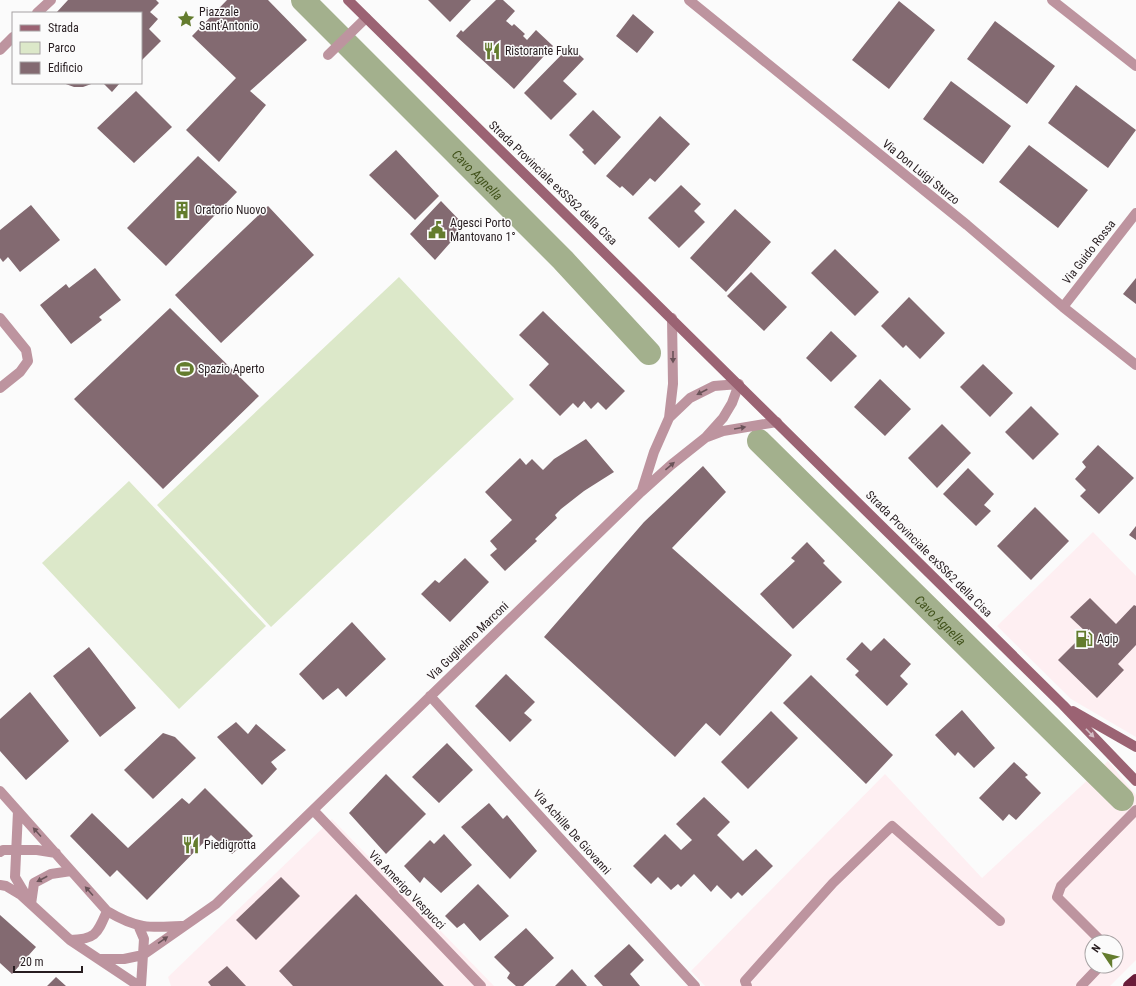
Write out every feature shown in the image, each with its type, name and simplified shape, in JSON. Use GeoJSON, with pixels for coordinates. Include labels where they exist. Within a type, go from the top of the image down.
{"type":"FeatureCollection","features":[{"type":"Feature","properties":{"kind":"street"},"geometry":{"type":"LineString","coordinates":[[38,12],[51,0]]}},
{"type":"Feature","properties":{"kind":"street","name":"Strada Provinciale exSS62 della Cisa"},"geometry":{"type":"LineString","coordinates":[[348,0],[1063,705]]}},
{"type":"Feature","properties":{"kind":"street","name":"Via Don Luigi Sturzo"},"geometry":{"type":"LineString","coordinates":[[689,0],[967,225],[1063,307],[1136,365]]}},
{"type":"Feature","properties":{"kind":"street"},"geometry":{"type":"LineString","coordinates":[[1052,0],[1136,66]]}},
{"type":"Feature","properties":{"kind":"street"},"geometry":{"type":"LineString","coordinates":[[328,55],[366,18]]}},
{"type":"Feature","properties":{"kind":"street"},"geometry":{"type":"LineString","coordinates":[[0,50],[12,38]]}},
{"type":"Feature","properties":{"kind":"street","name":"Via Guido Rossa"},"geometry":{"type":"LineString","coordinates":[[1063,307],[1136,213]]}},
{"type":"Feature","properties":{"kind":"street"},"geometry":{"type":"LineString","coordinates":[[0,318],[26,350],[28,361],[20,372],[0,388]]}},
{"type":"Feature","properties":{"kind":"street","name":"Via Guglielmo Marconi"},"geometry":{"type":"LineString","coordinates":[[641,492],[654,452],[669,418],[673,384],[672,318]]}},
{"type":"Feature","properties":{"kind":"street","name":"Via Guglielmo Marconi"},"geometry":{"type":"LineString","coordinates":[[143,954],[216,904],[314,811],[430,696],[641,492],[671,465],[705,438],[729,408],[739,384],[714,386],[690,398],[669,418]]}},
{"type":"Feature","properties":{"kind":"street","name":"Via Guglielmo Marconi"},"geometry":{"type":"LineString","coordinates":[[705,438],[723,431],[777,422]]}},
{"type":"Feature","properties":{"kind":"street","name":"Via Achille De Giovanni"},"geometry":{"type":"LineString","coordinates":[[430,696],[695,986]]}},
{"type":"Feature","properties":{"kind":"street"},"geometry":{"type":"LineString","coordinates":[[1063,705],[1136,747]]}},
{"type":"Feature","properties":{"kind":"street"},"geometry":{"type":"LineString","coordinates":[[1063,705],[1136,781]]}},
{"type":"Feature","properties":{"kind":"street"},"geometry":{"type":"LineString","coordinates":[[0,790],[107,911],[123,921],[149,928],[183,926]]}},
{"type":"Feature","properties":{"kind":"street"},"geometry":{"type":"LineString","coordinates":[[1094,934],[1057,897],[1061,886],[1136,810]]}},
{"type":"Feature","properties":{"kind":"street"},"geometry":{"type":"LineString","coordinates":[[18,811],[15,850],[15,877],[31,904]]}},
{"type":"Feature","properties":{"kind":"street","name":"Via Amerigo Vespucci"},"geometry":{"type":"LineString","coordinates":[[314,811],[480,986]]}},
{"type":"Feature","properties":{"kind":"street"},"geometry":{"type":"LineString","coordinates":[[747,986],[745,981],[833,883],[892,826],[1000,921]]}},
{"type":"Feature","properties":{"kind":"street"},"geometry":{"type":"LineString","coordinates":[[0,852],[3,850],[37,850],[56,853]]}},
{"type":"Feature","properties":{"kind":"street"},"geometry":{"type":"LineString","coordinates":[[31,904],[34,883],[51,874],[71,871]]}},
{"type":"Feature","properties":{"kind":"street"},"geometry":{"type":"LineString","coordinates":[[0,885],[6,886],[21,895],[70,940],[140,986],[144,940],[138,925]]}},
{"type":"Feature","properties":{"kind":"street"},"geometry":{"type":"LineString","coordinates":[[70,940],[86,939],[98,931],[107,911]]}},
{"type":"Feature","properties":{"kind":"street"},"geometry":{"type":"LineString","coordinates":[[100,959],[124,959],[143,954]]}},
{"type":"Feature","properties":{"kind":"street"},"geometry":{"type":"LineString","coordinates":[[1081,986],[1092,974]]}},
{"type":"Feature","properties":{"kind":"shaded area"},"geometry":{"type":"Polygon","coordinates":[[[1093,532],[1136,576],[1136,737],[1071,699],[997,626],[1093,532]]]}},
{"type":"Feature","properties":{"kind":"shaded area"},"geometry":{"type":"Polygon","coordinates":[[[1108,761],[1136,795],[1136,960],[1124,972],[1124,934],[1084,934],[1084,974],[1122,974],[1110,986],[705,986],[691,971],[885,774],[982,878],[1108,761]]]}},
{"type":"Feature","properties":{"kind":"shaded area"},"geometry":{"type":"Polygon","coordinates":[[[332,819],[494,986],[171,986],[168,977],[332,819]]]}},
{"type":"Feature","properties":{"kind":"green space"},"geometry":{"type":"Polygon","coordinates":[[[399,277],[514,399],[271,627],[157,505],[399,277]]]}},
{"type":"Feature","properties":{"kind":"green space"},"geometry":{"type":"Polygon","coordinates":[[[129,481],[266,626],[179,709],[42,563],[129,481]]]}},
{"type":"Feature","properties":{"kind":"building"},"geometry":{"type":"Polygon","coordinates":[[[68,0],[156,0],[159,3],[150,12],[158,19],[149,29],[161,41],[142,60],[142,12],[57,12],[68,0]]]}},
{"type":"Feature","properties":{"kind":"building"},"geometry":{"type":"Polygon","coordinates":[[[227,0],[268,0],[307,40],[250,91],[266,105],[219,162],[186,130],[236,78],[192,36],[227,0]]]}},
{"type":"Feature","properties":{"kind":"building"},"geometry":{"type":"Polygon","coordinates":[[[428,0],[471,0],[450,22],[428,0]]]}},
{"type":"Feature","properties":{"kind":"building"},"geometry":{"type":"Polygon","coordinates":[[[496,0],[503,0],[515,11],[506,21],[512,26],[514,24],[525,34],[523,36],[527,40],[536,30],[553,46],[514,89],[456,36],[461,30],[463,32],[496,0]]]}},
{"type":"Feature","properties":{"kind":"building"},"geometry":{"type":"Polygon","coordinates":[[[899,1],[935,30],[889,89],[852,60],[899,1]]]}},
{"type":"Feature","properties":{"kind":"building"},"geometry":{"type":"Polygon","coordinates":[[[633,14],[654,32],[637,53],[616,36],[633,14]]]}},
{"type":"Feature","properties":{"kind":"building"},"geometry":{"type":"Polygon","coordinates":[[[995,21],[1055,66],[1027,104],[967,59],[995,21]]]}},
{"type":"Feature","properties":{"kind":"building"},"geometry":{"type":"Polygon","coordinates":[[[570,46],[584,59],[563,81],[577,94],[551,120],[524,93],[570,46]]]}},
{"type":"Feature","properties":{"kind":"building"},"geometry":{"type":"Polygon","coordinates":[[[951,81],[1011,126],[983,164],[923,119],[951,81]]]}},
{"type":"Feature","properties":{"kind":"building"},"geometry":{"type":"Polygon","coordinates":[[[66,84],[91,84],[83,87],[74,87],[66,84]]]}},
{"type":"Feature","properties":{"kind":"building"},"geometry":{"type":"Polygon","coordinates":[[[104,84],[119,84],[112,92],[104,84]]]}},
{"type":"Feature","properties":{"kind":"building"},"geometry":{"type":"Polygon","coordinates":[[[1076,85],[1136,130],[1108,168],[1048,123],[1076,85]]]}},
{"type":"Feature","properties":{"kind":"building"},"geometry":{"type":"Polygon","coordinates":[[[136,91],[172,127],[134,163],[97,128],[136,91]]]}},
{"type":"Feature","properties":{"kind":"building"},"geometry":{"type":"Polygon","coordinates":[[[593,110],[621,137],[595,165],[582,152],[584,150],[569,135],[593,110]]]}},
{"type":"Feature","properties":{"kind":"building"},"geometry":{"type":"Polygon","coordinates":[[[660,116],[690,144],[655,182],[650,178],[633,196],[622,186],[620,188],[606,176],[660,116]]]}},
{"type":"Feature","properties":{"kind":"building"},"geometry":{"type":"Polygon","coordinates":[[[1029,145],[1088,190],[1058,228],[999,182],[1029,145]]]}},
{"type":"Feature","properties":{"kind":"building"},"geometry":{"type":"Polygon","coordinates":[[[396,150],[439,196],[415,220],[369,175],[396,150]]]}},
{"type":"Feature","properties":{"kind":"building","name":"Oratorio Nuovo"},"geometry":{"type":"Polygon","coordinates":[[[198,156],[237,192],[166,266],[127,228],[198,156]]]}},
{"type":"Feature","properties":{"kind":"building"},"geometry":{"type":"Polygon","coordinates":[[[681,185],[701,204],[694,211],[705,222],[679,248],[648,218],[681,185]]]}},
{"type":"Feature","properties":{"kind":"building","name":"Agesci Porto Mantovano 1°"},"geometry":{"type":"Polygon","coordinates":[[[441,201],[465,226],[435,260],[410,234],[441,201]]]}},
{"type":"Feature","properties":{"kind":"building"},"geometry":{"type":"Polygon","coordinates":[[[31,205],[60,240],[20,272],[8,257],[3,262],[0,258],[0,230],[31,205]]]}},
{"type":"Feature","properties":{"kind":"building"},"geometry":{"type":"Polygon","coordinates":[[[268,206],[314,255],[221,343],[175,295],[268,206]]]}},
{"type":"Feature","properties":{"kind":"building"},"geometry":{"type":"Polygon","coordinates":[[[735,209],[771,242],[726,292],[690,258],[735,209]]]}},
{"type":"Feature","properties":{"kind":"building"},"geometry":{"type":"Polygon","coordinates":[[[835,249],[879,292],[855,316],[811,273],[835,249]]]}},
{"type":"Feature","properties":{"kind":"building"},"geometry":{"type":"Polygon","coordinates":[[[95,268],[121,300],[99,317],[102,320],[71,344],[40,305],[66,284],[69,288],[95,268]]]}},
{"type":"Feature","properties":{"kind":"building"},"geometry":{"type":"Polygon","coordinates":[[[751,272],[787,307],[764,331],[727,296],[751,272]]]}},
{"type":"Feature","properties":{"kind":"building"},"geometry":{"type":"Polygon","coordinates":[[[1136,278],[1136,304],[1123,294],[1136,278]]]}},
{"type":"Feature","properties":{"kind":"building"},"geometry":{"type":"Polygon","coordinates":[[[909,297],[945,333],[920,359],[906,345],[903,348],[881,326],[909,297]]]}},
{"type":"Feature","properties":{"kind":"building"},"geometry":{"type":"Polygon","coordinates":[[[170,308],[259,396],[163,489],[74,399],[170,308]]]}},
{"type":"Feature","properties":{"kind":"building"},"geometry":{"type":"Polygon","coordinates":[[[543,311],[625,391],[606,410],[598,402],[591,409],[584,401],[578,408],[573,403],[560,416],[529,385],[549,364],[519,335],[543,311]]]}},
{"type":"Feature","properties":{"kind":"building"},"geometry":{"type":"Polygon","coordinates":[[[831,331],[857,356],[831,382],[806,358],[831,331]]]}},
{"type":"Feature","properties":{"kind":"building"},"geometry":{"type":"Polygon","coordinates":[[[983,364],[1013,393],[990,417],[960,387],[983,364]]]}},
{"type":"Feature","properties":{"kind":"building"},"geometry":{"type":"Polygon","coordinates":[[[880,379],[911,409],[885,436],[854,407],[880,379]]]}},
{"type":"Feature","properties":{"kind":"building"},"geometry":{"type":"Polygon","coordinates":[[[1031,406],[1059,434],[1033,460],[1005,432],[1031,406]]]}},
{"type":"Feature","properties":{"kind":"building"},"geometry":{"type":"Polygon","coordinates":[[[942,424],[971,453],[937,488],[908,458],[942,424]]]}},
{"type":"Feature","properties":{"kind":"building"},"geometry":{"type":"Polygon","coordinates":[[[586,439],[614,472],[584,491],[561,509],[555,515],[557,518],[535,539],[537,541],[505,571],[490,555],[497,549],[490,541],[512,520],[485,492],[520,458],[526,465],[532,459],[543,470],[554,459],[586,439]]]}},
{"type":"Feature","properties":{"kind":"building"},"geometry":{"type":"Polygon","coordinates":[[[1098,445],[1134,478],[1099,514],[1080,496],[1086,490],[1075,479],[1086,467],[1082,462],[1098,445]]]}},
{"type":"Feature","properties":{"kind":"building"},"geometry":{"type":"Polygon","coordinates":[[[703,466],[726,492],[672,548],[792,655],[720,736],[706,723],[675,757],[544,637],[644,522],[703,466]]]}},
{"type":"Feature","properties":{"kind":"building"},"geometry":{"type":"Polygon","coordinates":[[[968,468],[994,494],[984,505],[991,511],[976,526],[943,494],[968,468]]]}},
{"type":"Feature","properties":{"kind":"building"},"geometry":{"type":"Polygon","coordinates":[[[1035,507],[1069,541],[1031,580],[997,546],[1035,507]]]}},
{"type":"Feature","properties":{"kind":"building"},"geometry":{"type":"Polygon","coordinates":[[[1136,526],[1136,540],[1129,535],[1136,526]]]}},
{"type":"Feature","properties":{"kind":"building"},"geometry":{"type":"Polygon","coordinates":[[[807,542],[825,561],[823,563],[842,582],[793,629],[760,594],[795,561],[791,558],[807,542]]]}},
{"type":"Feature","properties":{"kind":"building"},"geometry":{"type":"Polygon","coordinates":[[[465,558],[489,582],[450,622],[421,594],[435,580],[439,583],[465,558]]]}},
{"type":"Feature","properties":{"kind":"building"},"geometry":{"type":"Polygon","coordinates":[[[1090,598],[1116,624],[1134,605],[1136,606],[1136,645],[1118,664],[1124,670],[1097,698],[1058,660],[1086,632],[1070,617],[1090,598]]]}},
{"type":"Feature","properties":{"kind":"building"},"geometry":{"type":"Polygon","coordinates":[[[352,622],[386,659],[346,697],[338,688],[323,700],[299,674],[352,622]]]}},
{"type":"Feature","properties":{"kind":"building"},"geometry":{"type":"Polygon","coordinates":[[[884,638],[911,664],[900,676],[908,684],[887,706],[855,675],[859,671],[846,659],[862,642],[871,651],[884,638]]]}},
{"type":"Feature","properties":{"kind":"building"},"geometry":{"type":"Polygon","coordinates":[[[89,647],[136,708],[100,737],[53,676],[89,647]]]}},
{"type":"Feature","properties":{"kind":"building"},"geometry":{"type":"Polygon","coordinates":[[[506,674],[535,702],[524,713],[532,720],[510,742],[475,706],[506,674]]]}},
{"type":"Feature","properties":{"kind":"building"},"geometry":{"type":"Polygon","coordinates":[[[811,675],[893,755],[866,784],[783,703],[811,675]]]}},
{"type":"Feature","properties":{"kind":"building"},"geometry":{"type":"Polygon","coordinates":[[[30,692],[69,741],[26,780],[0,751],[0,719],[30,692]]]}},
{"type":"Feature","properties":{"kind":"building"},"geometry":{"type":"Polygon","coordinates":[[[962,710],[995,748],[974,768],[958,752],[955,756],[935,735],[962,710]]]}},
{"type":"Feature","properties":{"kind":"building"},"geometry":{"type":"Polygon","coordinates":[[[771,711],[798,738],[748,789],[721,762],[771,711]]]}},
{"type":"Feature","properties":{"kind":"building"},"geometry":{"type":"Polygon","coordinates":[[[236,722],[248,734],[256,724],[286,750],[271,762],[277,769],[262,785],[217,737],[236,722]]]}},
{"type":"Feature","properties":{"kind":"building"},"geometry":{"type":"Polygon","coordinates":[[[163,733],[175,737],[196,758],[153,799],[124,770],[163,733]]]}},
{"type":"Feature","properties":{"kind":"building"},"geometry":{"type":"Polygon","coordinates":[[[447,743],[473,770],[439,803],[412,777],[447,743]]]}},
{"type":"Feature","properties":{"kind":"building"},"geometry":{"type":"Polygon","coordinates":[[[1014,762],[1028,775],[1025,777],[1041,793],[1016,820],[1009,814],[1003,821],[979,798],[1014,762]]]}},
{"type":"Feature","properties":{"kind":"building"},"geometry":{"type":"Polygon","coordinates":[[[386,774],[426,814],[386,854],[349,813],[386,774]]]}},
{"type":"Feature","properties":{"kind":"building"},"geometry":{"type":"Polygon","coordinates":[[[205,788],[253,836],[232,854],[211,835],[147,900],[117,870],[110,877],[70,836],[92,813],[128,848],[182,798],[189,804],[205,788]]]}},
{"type":"Feature","properties":{"kind":"building"},"geometry":{"type":"Polygon","coordinates":[[[704,797],[730,822],[717,835],[743,861],[756,849],[773,866],[742,896],[738,892],[731,899],[717,885],[711,892],[694,874],[681,887],[678,884],[671,890],[658,877],[651,884],[633,866],[665,834],[681,850],[692,840],[676,824],[704,797]]]}},
{"type":"Feature","properties":{"kind":"building"},"geometry":{"type":"Polygon","coordinates":[[[489,803],[503,819],[507,815],[537,851],[510,879],[461,827],[489,803]]]}},
{"type":"Feature","properties":{"kind":"building"},"geometry":{"type":"Polygon","coordinates":[[[444,834],[472,865],[441,893],[424,877],[420,883],[404,866],[430,840],[434,844],[444,834]]]}},
{"type":"Feature","properties":{"kind":"building"},"geometry":{"type":"Polygon","coordinates":[[[281,877],[300,896],[256,940],[236,920],[281,877]]]}},
{"type":"Feature","properties":{"kind":"building"},"geometry":{"type":"Polygon","coordinates":[[[478,884],[509,916],[480,941],[464,923],[457,928],[445,916],[478,884]]]}},
{"type":"Feature","properties":{"kind":"building"},"geometry":{"type":"Polygon","coordinates":[[[356,894],[444,986],[293,986],[279,971],[356,894]]]}},
{"type":"Feature","properties":{"kind":"building"},"geometry":{"type":"Polygon","coordinates":[[[0,915],[36,947],[12,974],[0,963],[0,915]]]}},
{"type":"Feature","properties":{"kind":"building"},"geometry":{"type":"Polygon","coordinates":[[[526,928],[554,958],[523,986],[516,986],[507,978],[510,973],[494,957],[526,928]]]}},
{"type":"Feature","properties":{"kind":"building"},"geometry":{"type":"Polygon","coordinates":[[[629,944],[644,960],[630,974],[640,986],[603,986],[594,976],[629,944]]]}},
{"type":"Feature","properties":{"kind":"building"},"geometry":{"type":"Polygon","coordinates":[[[227,966],[246,986],[211,986],[208,982],[227,966]]]}},
{"type":"Feature","properties":{"kind":"building"},"geometry":{"type":"Polygon","coordinates":[[[572,969],[587,986],[555,986],[572,969]]]}},
{"type":"Feature","properties":{"kind":"building"},"geometry":{"type":"Polygon","coordinates":[[[56,977],[66,986],[47,986],[56,977]]]}},
{"type":"Feature","properties":{"kind":"waterway","name":"Cavo Agnella"},"geometry":{"type":"LineString","coordinates":[[303,0],[563,260],[649,353]]}},
{"type":"Feature","properties":{"kind":"waterway","name":"Cavo Agnella"},"geometry":{"type":"LineString","coordinates":[[759,441],[1122,799]]}},
{"type":"Feature","properties":{"kind":"place","name":"Piazzale Sant'Antonio"},"geometry":{"type":"Point","coordinates":[186,19]}},
{"type":"Feature","properties":{"kind":"place","name":"Ristorante Fuku"},"geometry":{"type":"Point","coordinates":[492,51]}},
{"type":"Feature","properties":{"kind":"place","name":"Oratorio Nuovo"},"geometry":{"type":"Point","coordinates":[182,210]}},
{"type":"Feature","properties":{"kind":"place","name":"Agesci Porto Mantovano 1°"},"geometry":{"type":"Point","coordinates":[437,230]}},
{"type":"Feature","properties":{"kind":"place","name":"Spazio Aperto"},"geometry":{"type":"Point","coordinates":[185,369]}},
{"type":"Feature","properties":{"kind":"place","name":"Agip"},"geometry":{"type":"Point","coordinates":[1084,639]}},
{"type":"Feature","properties":{"kind":"place","name":"Piedigrotta"},"geometry":{"type":"Point","coordinates":[191,845]}}]}
